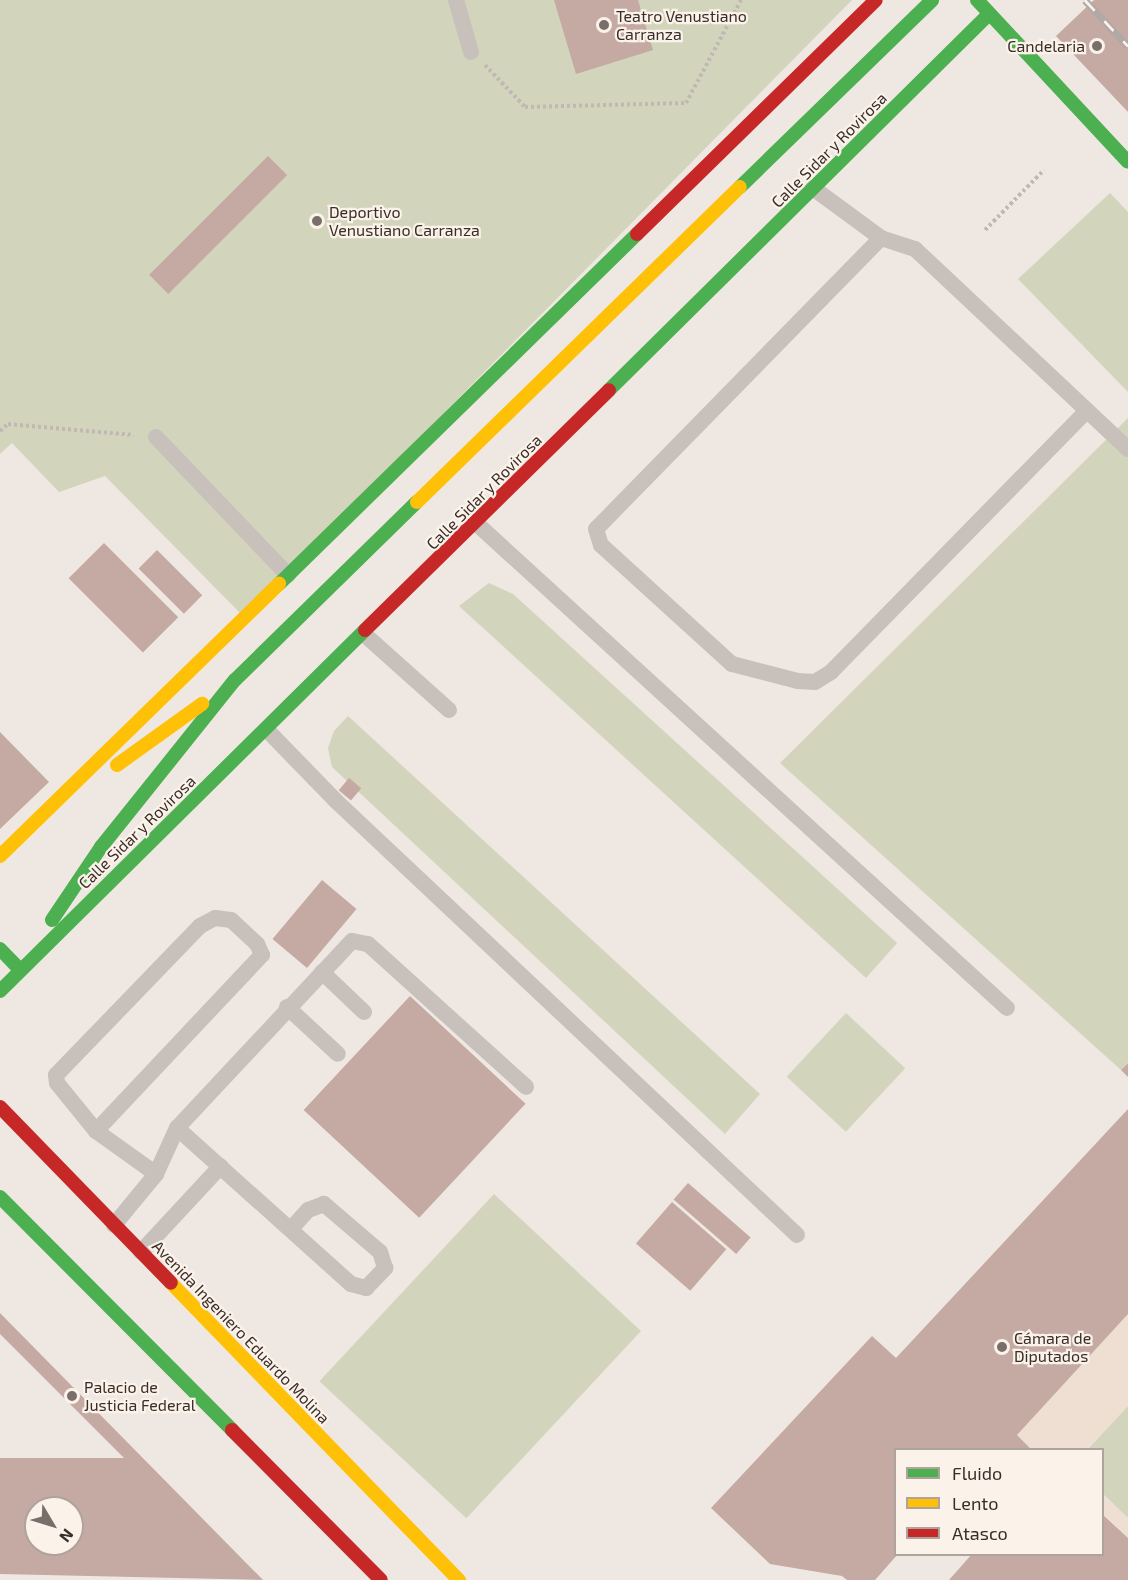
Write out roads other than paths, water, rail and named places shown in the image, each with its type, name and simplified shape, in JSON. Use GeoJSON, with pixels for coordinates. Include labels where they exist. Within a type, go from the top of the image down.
{"type":"FeatureCollection","features":[{"type":"Feature","properties":{"kind":"street"},"geometry":{"type":"LineString","coordinates":[[0,856],[876,0]]}},
{"type":"Feature","properties":{"kind":"street"},"geometry":{"type":"LineString","coordinates":[[39,949],[61,902],[236,680],[932,0]]}},
{"type":"Feature","properties":{"kind":"street"},"geometry":{"type":"LineString","coordinates":[[977,0],[1128,162]]}},
{"type":"Feature","properties":{"kind":"street","name":"Calle Sidar y Rovirosa"},"geometry":{"type":"LineString","coordinates":[[0,991],[39,949],[267,730],[989,14]]}},
{"type":"Feature","properties":{"kind":"street"},"geometry":{"type":"LineString","coordinates":[[30,827],[236,680]]}},
{"type":"Feature","properties":{"kind":"street"},"geometry":{"type":"LineString","coordinates":[[0,949],[20,970]]}},
{"type":"Feature","properties":{"kind":"street","name":"Avenida Ingeniero Eduardo Molina"},"geometry":{"type":"LineString","coordinates":[[0,1107],[459,1580]]}},
{"type":"Feature","properties":{"kind":"street"},"geometry":{"type":"LineString","coordinates":[[0,1197],[381,1580]]}},
{"type":"Feature","properties":{"kind":"lane"},"geometry":{"type":"LineString","coordinates":[[456,0],[471,52]]}},
{"type":"Feature","properties":{"kind":"lane"},"geometry":{"type":"LineString","coordinates":[[813,188],[881,238],[915,249],[1128,449]]}},
{"type":"Feature","properties":{"kind":"lane"},"geometry":{"type":"LineString","coordinates":[[881,238],[600,522],[596,538],[732,664],[798,681],[815,682],[831,672],[1087,411]]}},
{"type":"Feature","properties":{"kind":"lane"},"geometry":{"type":"LineString","coordinates":[[156,437],[288,575]]}},
{"type":"Feature","properties":{"kind":"lane"},"geometry":{"type":"LineString","coordinates":[[476,523],[1007,1008]]}},
{"type":"Feature","properties":{"kind":"lane"},"geometry":{"type":"LineString","coordinates":[[364,634],[449,710]]}},
{"type":"Feature","properties":{"kind":"lane"},"geometry":{"type":"LineString","coordinates":[[267,730],[336,801],[796,1235]]}},
{"type":"Feature","properties":{"kind":"lane"},"geometry":{"type":"LineString","coordinates":[[96,1131],[262,955],[257,944],[231,920],[215,918],[200,926],[56,1075],[57,1083],[96,1131],[156,1174]]}},
{"type":"Feature","properties":{"kind":"lane"},"geometry":{"type":"LineString","coordinates":[[114,1225],[156,1174],[177,1128],[287,1007],[352,941],[368,945],[526,1087]]}},
{"type":"Feature","properties":{"kind":"lane"},"geometry":{"type":"LineString","coordinates":[[322,972],[364,1012]]}},
{"type":"Feature","properties":{"kind":"lane"},"geometry":{"type":"LineString","coordinates":[[287,1007],[338,1054]]}},
{"type":"Feature","properties":{"kind":"lane"},"geometry":{"type":"LineString","coordinates":[[177,1128],[221,1166],[291,1229],[358,1288],[374,1283],[385,1268],[380,1252],[324,1204],[308,1210],[291,1229]]}},
{"type":"Feature","properties":{"kind":"lane"},"geometry":{"type":"LineString","coordinates":[[141,1252],[221,1166]]}},
{"type":"Feature","properties":{"kind":"railway"},"geometry":{"type":"LineString","coordinates":[[1085,0],[1128,46]]}},
{"type":"Feature","properties":{"kind":"place","name":"Teatro Venustiano Carranza"},"geometry":{"type":"Point","coordinates":[604,25]}},
{"type":"Feature","properties":{"kind":"place","name":"Candelaria"},"geometry":{"type":"Point","coordinates":[1097,46]}},
{"type":"Feature","properties":{"kind":"place","name":"Deportivo Venustiano Carranza"},"geometry":{"type":"Point","coordinates":[317,221]}},
{"type":"Feature","properties":{"kind":"place","name":"Cámara de Diputados"},"geometry":{"type":"Point","coordinates":[1002,1347]}},
{"type":"Feature","properties":{"kind":"place","name":"Palacio de Justicia Federal"},"geometry":{"type":"Point","coordinates":[72,1396]}}]}
